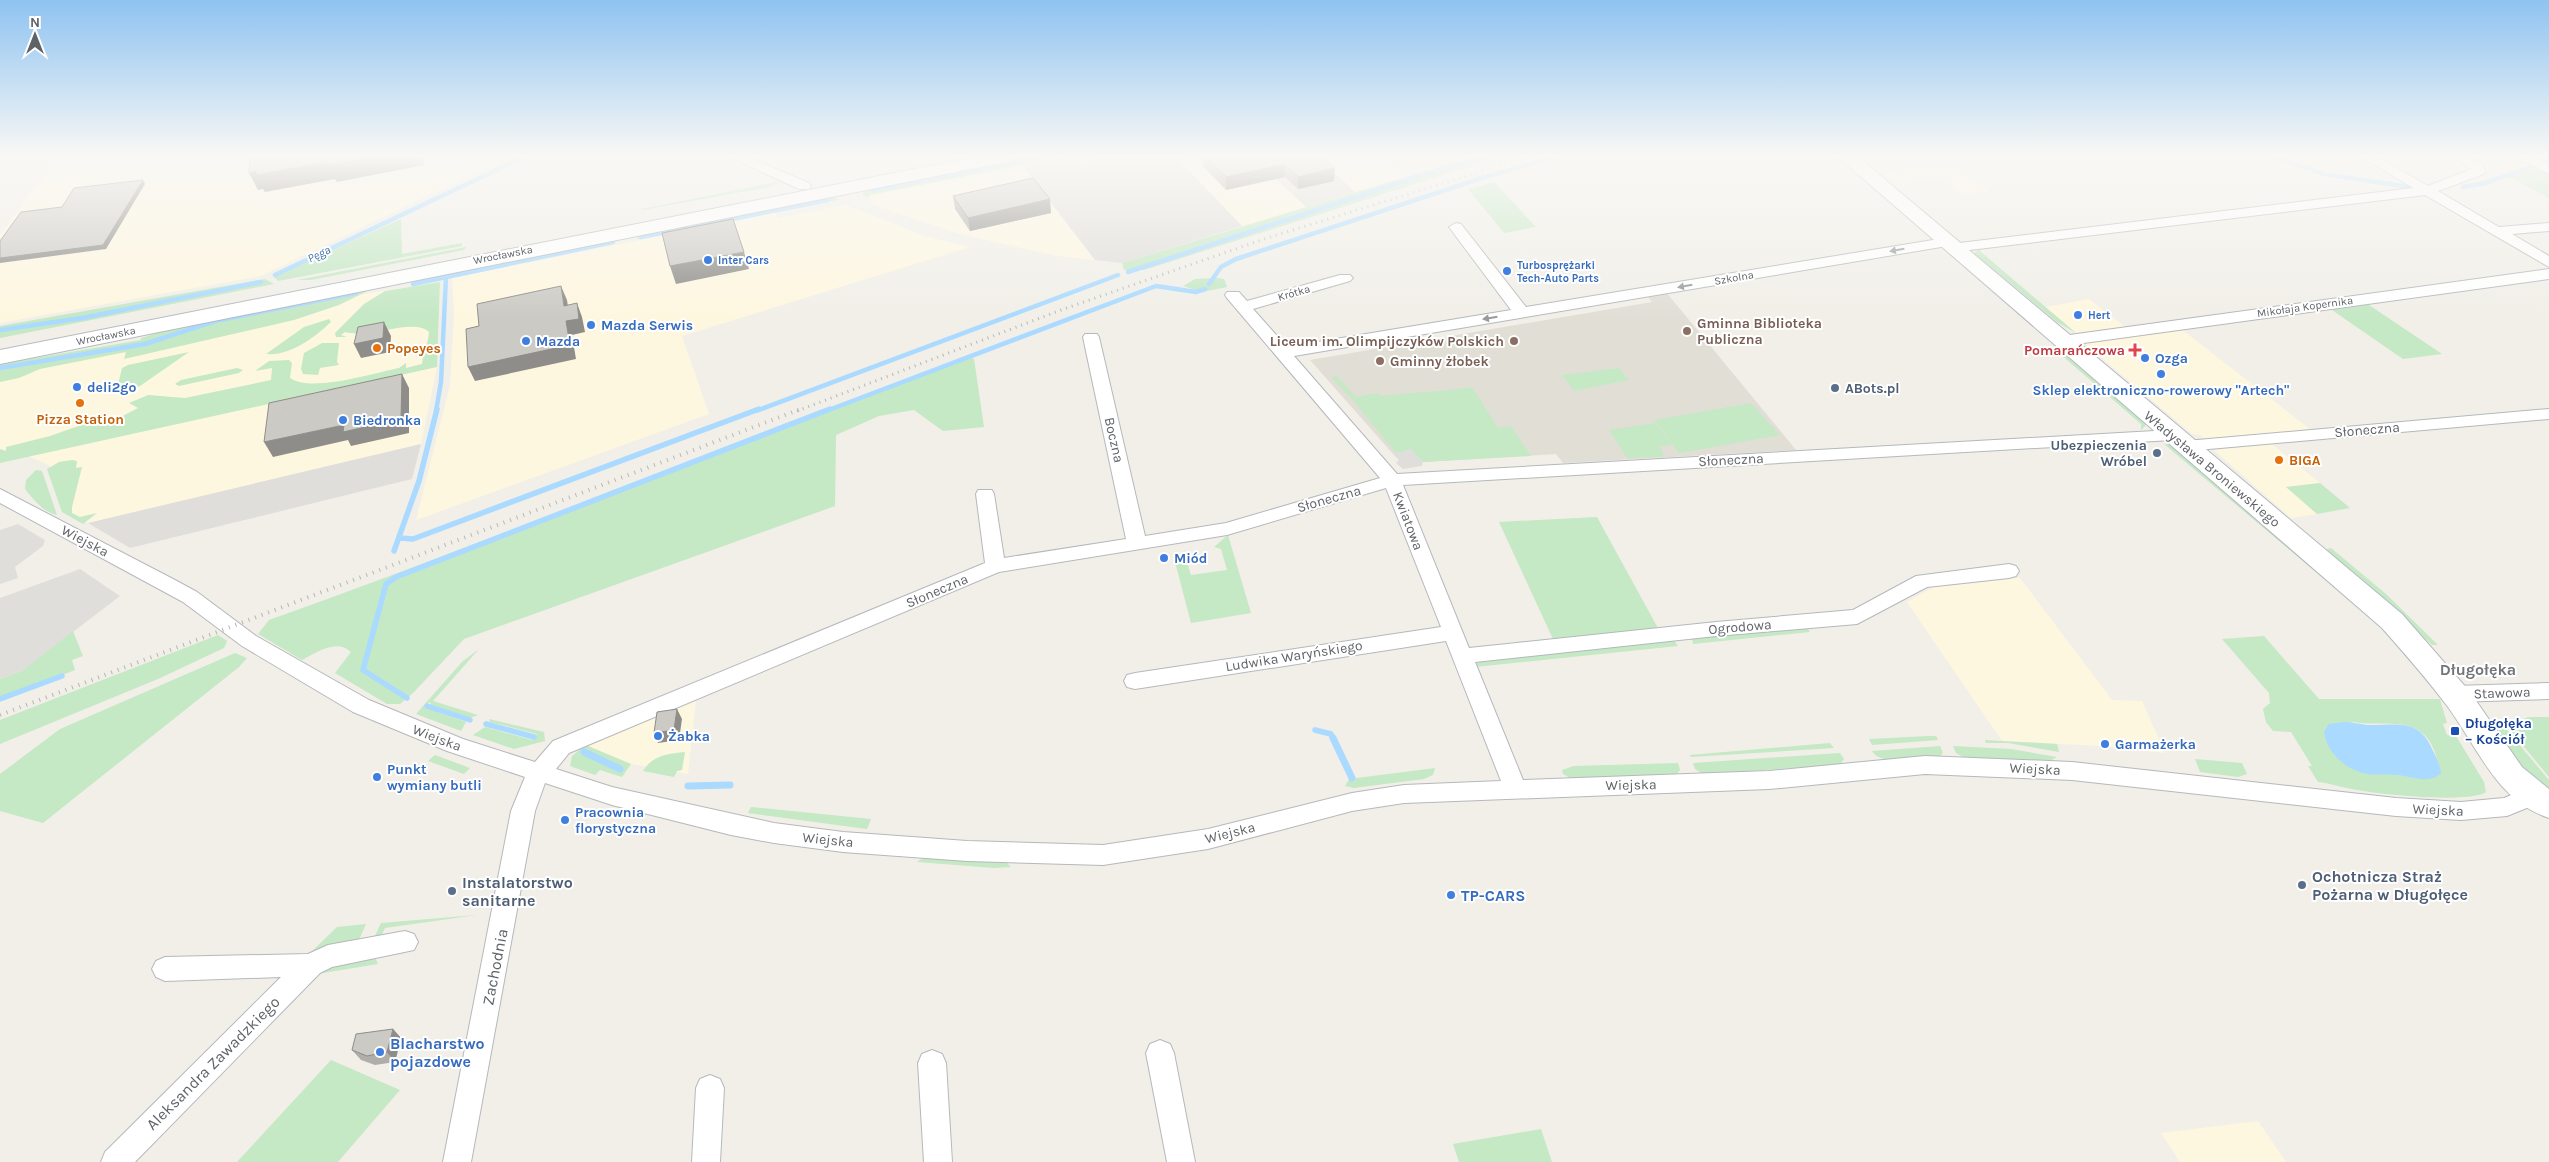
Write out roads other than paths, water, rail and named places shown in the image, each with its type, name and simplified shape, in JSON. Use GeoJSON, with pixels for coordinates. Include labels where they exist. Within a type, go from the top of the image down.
{"type":"FeatureCollection","features":[{"type":"Feature","properties":{"kind":"main road","name":"Wrocławska"},"geometry":{"type":"LineString","coordinates":[[0,344],[681,210]]}},
{"type":"Feature","properties":{"kind":"main road","name":"Wrocławska"},"geometry":{"type":"LineString","coordinates":[[0,357],[380,279],[730,210]]}},
{"type":"Feature","properties":{"kind":"main road","name":"Władysława Broniewskiego"},"geometry":{"type":"LineString","coordinates":[[1909,210],[2392,622],[2419,649],[2455,694],[2482,732],[2501,766],[2512,780],[2540,801]]}},
{"type":"Feature","properties":{"kind":"street","name":"Szkolna"},"geometry":{"type":"LineString","coordinates":[[1282,353],[1949,245],[2256,210]]}},
{"type":"Feature","properties":{"kind":"street"},"geometry":{"type":"LineString","coordinates":[[2459,210],[2549,262]]}},
{"type":"Feature","properties":{"kind":"street"},"geometry":{"type":"LineString","coordinates":[[1456,227],[1522,313]]}},
{"type":"Feature","properties":{"kind":"street"},"geometry":{"type":"LineString","coordinates":[[2497,232],[2549,228]]}},
{"type":"Feature","properties":{"kind":"street","name":"Mikołaja Kopernika"},"geometry":{"type":"LineString","coordinates":[[2062,341],[2549,274]]}},
{"type":"Feature","properties":{"kind":"street","name":"Krótka"},"geometry":{"type":"LineString","coordinates":[[1238,301],[1345,278]]}},
{"type":"Feature","properties":{"kind":"street","name":"Kwiatowa"},"geometry":{"type":"LineString","coordinates":[[1238,301],[1392,480],[1515,788]]}},
{"type":"Feature","properties":{"kind":"street","name":"Boczna"},"geometry":{"type":"LineString","coordinates":[[1091,337],[1137,543]]}},
{"type":"Feature","properties":{"kind":"street","name":"Słoneczna"},"geometry":{"type":"LineString","coordinates":[[538,773],[561,747],[995,566],[1227,529],[1392,480],[2179,441],[2549,414]]}},
{"type":"Feature","properties":{"kind":"street"},"geometry":{"type":"LineString","coordinates":[[985,494],[995,566]]}},
{"type":"Feature","properties":{"kind":"street","name":"Wiejska"},"geometry":{"type":"LineString","coordinates":[[0,495],[190,597],[249,641],[361,706],[455,745],[538,773],[659,808],[774,833],[878,845],[1050,855],[1103,855],[1208,839],[1352,802],[1404,794],[1515,788],[1760,780],[1925,765],[2072,771],[2396,807],[2461,812],[2540,801]]}},
{"type":"Feature","properties":{"kind":"street","name":"Ogrodowa"},"geometry":{"type":"LineString","coordinates":[[1463,656],[1716,629],[1857,617],[1923,581],[2009,571]]}},
{"type":"Feature","properties":{"kind":"street","name":"Ludwika Waryńskiego"},"geometry":{"type":"LineString","coordinates":[[1135,682],[1453,633]]}},
{"type":"Feature","properties":{"kind":"street","name":"Stawowa"},"geometry":{"type":"LineString","coordinates":[[2455,694],[2549,691]]}},
{"type":"Feature","properties":{"kind":"street","name":"Zachodnia"},"geometry":{"type":"LineString","coordinates":[[456,1162],[472,1090],[523,811],[530,787],[538,773]]}},
{"type":"Feature","properties":{"kind":"street","name":"Aleksandra Zawadzkiego"},"geometry":{"type":"LineString","coordinates":[[115,1162],[311,964],[328,956],[405,942]]}},
{"type":"Feature","properties":{"kind":"street","name":"Aleksandra Zawadzkiego"},"geometry":{"type":"LineString","coordinates":[[165,969],[311,964]]}},
{"type":"Feature","properties":{"kind":"street"},"geometry":{"type":"LineString","coordinates":[[1160,1053],[1181,1162]]}},
{"type":"Feature","properties":{"kind":"street"},"geometry":{"type":"LineString","coordinates":[[932,1063],[938,1162]]}},
{"type":"Feature","properties":{"kind":"street"},"geometry":{"type":"LineString","coordinates":[[706,1162],[710,1088]]}},
{"type":"Feature","properties":{"kind":"water"},"geometry":{"type":"Polygon","coordinates":[[[2344,722],[2367,725],[2397,725],[2414,728],[2427,740],[2437,759],[2441,773],[2431,779],[2420,779],[2396,775],[2368,774],[2345,765],[2329,747],[2324,731],[2329,724],[2344,722]]]}},
{"type":"Feature","properties":{"kind":"waterway","name":"Pęga"},"geometry":{"type":"LineString","coordinates":[[275,275],[412,210]]}},
{"type":"Feature","properties":{"kind":"waterway"},"geometry":{"type":"LineString","coordinates":[[641,237],[776,210]]}},
{"type":"Feature","properties":{"kind":"waterway"},"geometry":{"type":"LineString","coordinates":[[1128,272],[1316,210]]}},
{"type":"Feature","properties":{"kind":"waterway"},"geometry":{"type":"LineString","coordinates":[[1209,284],[1221,267],[1236,259],[1384,210]]}},
{"type":"Feature","properties":{"kind":"waterway"},"geometry":{"type":"LineString","coordinates":[[446,277],[613,242]]}},
{"type":"Feature","properties":{"kind":"waterway"},"geometry":{"type":"LineString","coordinates":[[756,411],[1118,275]]}},
{"type":"Feature","properties":{"kind":"waterway"},"geometry":{"type":"LineString","coordinates":[[413,284],[446,277]]}},
{"type":"Feature","properties":{"kind":"waterway"},"geometry":{"type":"LineString","coordinates":[[436,411],[441,382],[446,277]]}},
{"type":"Feature","properties":{"kind":"waterway","name":"Pęga"},"geometry":{"type":"LineString","coordinates":[[0,330],[82,318],[261,282]]}},
{"type":"Feature","properties":{"kind":"waterway"},"geometry":{"type":"LineString","coordinates":[[826,411],[1156,286],[1196,292],[1205,289]]}},
{"type":"Feature","properties":{"kind":"waterway"},"geometry":{"type":"LineString","coordinates":[[0,368],[145,344],[215,321],[356,293]]}},
{"type":"Feature","properties":{"kind":"waterway"},"geometry":{"type":"LineString","coordinates":[[394,551],[419,481],[437,409]]}},
{"type":"Feature","properties":{"kind":"waterway"},"geometry":{"type":"LineString","coordinates":[[400,538],[413,539],[759,409]]}},
{"type":"Feature","properties":{"kind":"waterway"},"geometry":{"type":"LineString","coordinates":[[407,698],[363,670],[386,584],[396,577],[830,409]]}},
{"type":"Feature","properties":{"kind":"waterway"},"geometry":{"type":"LineString","coordinates":[[0,699],[62,676]]}},
{"type":"Feature","properties":{"kind":"waterway"},"geometry":{"type":"LineString","coordinates":[[427,706],[470,720]]}},
{"type":"Feature","properties":{"kind":"waterway"},"geometry":{"type":"LineString","coordinates":[[486,724],[534,737]]}},
{"type":"Feature","properties":{"kind":"waterway"},"geometry":{"type":"LineString","coordinates":[[1315,730],[1331,734],[1333,739]]}},
{"type":"Feature","properties":{"kind":"waterway"},"geometry":{"type":"LineString","coordinates":[[1333,738],[1352,778]]}},
{"type":"Feature","properties":{"kind":"waterway"},"geometry":{"type":"LineString","coordinates":[[584,752],[620,769]]}},
{"type":"Feature","properties":{"kind":"waterway"},"geometry":{"type":"LineString","coordinates":[[688,786],[730,785]]}},
{"type":"Feature","properties":{"kind":"railway"},"geometry":{"type":"LineString","coordinates":[[797,411],[1061,310],[1264,239],[1357,210]]}},
{"type":"Feature","properties":{"kind":"railway"},"geometry":{"type":"LineString","coordinates":[[0,715],[801,409]]}},
{"type":"Feature","properties":{"kind":"place","name":"Inter Cars"},"geometry":{"type":"Point","coordinates":[708,260]}},
{"type":"Feature","properties":{"kind":"place","name":"Turbosprężarki Tech-Auto Parts"},"geometry":{"type":"Point","coordinates":[1507,271]}},
{"type":"Feature","properties":{"kind":"place","name":"Hert"},"geometry":{"type":"Point","coordinates":[2078,315]}},
{"type":"Feature","properties":{"kind":"place","name":"Mazda Serwis"},"geometry":{"type":"Point","coordinates":[591,325]}},
{"type":"Feature","properties":{"kind":"place","name":"Gminna Biblioteka Publiczna"},"geometry":{"type":"Point","coordinates":[1687,331]}},
{"type":"Feature","properties":{"kind":"place","name":"Mazda"},"geometry":{"type":"Point","coordinates":[526,341]}},
{"type":"Feature","properties":{"kind":"place","name":"Liceum im. Olimpijczyków Polskich"},"geometry":{"type":"Point","coordinates":[1514,341]}},
{"type":"Feature","properties":{"kind":"place","name":"Popeyes"},"geometry":{"type":"Point","coordinates":[377,348]}},
{"type":"Feature","properties":{"kind":"place","name":"Pomarańczowa"},"geometry":{"type":"Point","coordinates":[2135,350]}},
{"type":"Feature","properties":{"kind":"place","name":"Ozga"},"geometry":{"type":"Point","coordinates":[2145,358]}},
{"type":"Feature","properties":{"kind":"place","name":"Gminny żłobek"},"geometry":{"type":"Point","coordinates":[1380,361]}},
{"type":"Feature","properties":{"kind":"place","name":"Sklep elektroniczno-rowerowy \"Artech\""},"geometry":{"type":"Point","coordinates":[2161,374]}},
{"type":"Feature","properties":{"kind":"place","name":"deli2go"},"geometry":{"type":"Point","coordinates":[77,387]}},
{"type":"Feature","properties":{"kind":"place","name":"ABots.pl"},"geometry":{"type":"Point","coordinates":[1835,388]}},
{"type":"Feature","properties":{"kind":"place","name":"Pizza Station"},"geometry":{"type":"Point","coordinates":[80,403]}},
{"type":"Feature","properties":{"kind":"place","name":"Biedronka"},"geometry":{"type":"Point","coordinates":[343,420]}},
{"type":"Feature","properties":{"kind":"place","name":"Ubezpieczenia Wróbel"},"geometry":{"type":"Point","coordinates":[2157,453]}},
{"type":"Feature","properties":{"kind":"place","name":"BIGA"},"geometry":{"type":"Point","coordinates":[2279,460]}},
{"type":"Feature","properties":{"kind":"place","name":"Miód"},"geometry":{"type":"Point","coordinates":[1164,558]}},
{"type":"Feature","properties":{"kind":"place","name":"Długołęka – Kościół"},"geometry":{"type":"Point","coordinates":[2455,731]}},
{"type":"Feature","properties":{"kind":"place","name":"Żabka"},"geometry":{"type":"Point","coordinates":[658,736]}},
{"type":"Feature","properties":{"kind":"place","name":"Garmażerka"},"geometry":{"type":"Point","coordinates":[2105,744]}},
{"type":"Feature","properties":{"kind":"place","name":"Punkt wymiany butli"},"geometry":{"type":"Point","coordinates":[377,777]}},
{"type":"Feature","properties":{"kind":"place","name":"Pracownia florystyczna"},"geometry":{"type":"Point","coordinates":[565,820]}},
{"type":"Feature","properties":{"kind":"place","name":"Ochotnicza Straż Pożarna w Długołęce"},"geometry":{"type":"Point","coordinates":[2302,885]}},
{"type":"Feature","properties":{"kind":"place","name":"Instalatorstwo sanitarne"},"geometry":{"type":"Point","coordinates":[452,891]}},
{"type":"Feature","properties":{"kind":"place","name":"TP-CARS"},"geometry":{"type":"Point","coordinates":[1451,895]}},
{"type":"Feature","properties":{"kind":"place","name":"Blacharstwo pojazdowe"},"geometry":{"type":"Point","coordinates":[380,1052]}},
{"type":"Feature","properties":{"kind":"district","name":"Długołęka"},"geometry":{"type":"Point","coordinates":[2478,669]}}]}
